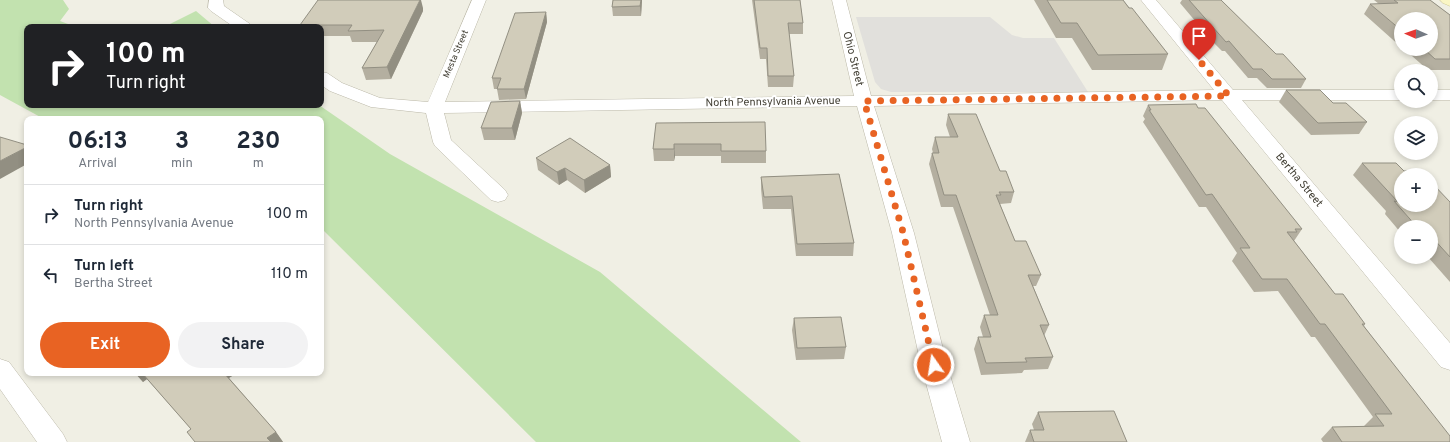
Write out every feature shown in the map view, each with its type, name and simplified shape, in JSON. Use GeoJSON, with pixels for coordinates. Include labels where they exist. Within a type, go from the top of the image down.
{"type":"FeatureCollection","features":[{"type":"Feature","properties":{"kind":"street"},"geometry":{"type":"LineString","coordinates":[[216,0],[216,8],[240,24]]}},
{"type":"Feature","properties":{"kind":"street","name":"Mesta Street"},"geometry":{"type":"LineString","coordinates":[[434,108],[479,0]]}},
{"type":"Feature","properties":{"kind":"street","name":"Ohio Street"},"geometry":{"type":"LineString","coordinates":[[839,0],[864,101],[903,232],[934,365],[956,442]]}},
{"type":"Feature","properties":{"kind":"street","name":"Bertha Street"},"geometry":{"type":"LineString","coordinates":[[1148,0],[1450,360]]}},
{"type":"Feature","properties":{"kind":"street","name":"North Pennsylvania Avenue"},"geometry":{"type":"LineString","coordinates":[[324,79],[336,87],[377,103],[434,108],[1229,96],[1394,95]]}},
{"type":"Feature","properties":{"kind":"street"},"geometry":{"type":"LineString","coordinates":[[1438,95],[1450,95]]}},
{"type":"Feature","properties":{"kind":"street"},"geometry":{"type":"LineString","coordinates":[[434,108],[442,142],[498,195]]}},
{"type":"Feature","properties":{"kind":"street"},"geometry":{"type":"LineString","coordinates":[[0,369],[53,442]]}},
{"type":"Feature","properties":{"kind":"green space"},"geometry":{"type":"Polygon","coordinates":[[[0,0],[63,0],[69,9],[60,21],[68,24],[24,24],[24,108],[323,108],[390,154],[600,272],[801,442],[536,442],[324,231],[324,116],[38,116],[0,95],[0,0]]]}},
{"type":"Feature","properties":{"kind":"green space"},"geometry":{"type":"Polygon","coordinates":[[[196,11],[211,24],[170,24],[196,11]]]}},
{"type":"Feature","properties":{"kind":"shaded area"},"geometry":{"type":"Polygon","coordinates":[[[856,17],[990,17],[1012,35],[1023,38],[1054,38],[1088,92],[891,92],[881,89],[875,82],[856,17]]]}},
{"type":"Feature","properties":{"kind":"building"},"geometry":{"type":"Polygon","coordinates":[[[318,0],[420,0],[387,67],[362,68],[384,30],[348,31],[352,25],[301,24],[318,0]]]}},
{"type":"Feature","properties":{"kind":"building"},"geometry":{"type":"Polygon","coordinates":[[[613,0],[641,0],[640,6],[612,7],[613,0]]]}},
{"type":"Feature","properties":{"kind":"building"},"geometry":{"type":"Polygon","coordinates":[[[754,0],[800,0],[803,23],[788,23],[794,76],[768,76],[767,48],[760,48],[754,0]]]}},
{"type":"Feature","properties":{"kind":"building"},"geometry":{"type":"Polygon","coordinates":[[[1047,0],[1123,0],[1129,8],[1132,8],[1168,54],[1098,55],[1077,23],[1061,23],[1047,0]]]}},
{"type":"Feature","properties":{"kind":"building"},"geometry":{"type":"Polygon","coordinates":[[[1189,0],[1221,0],[1276,54],[1283,54],[1306,79],[1272,79],[1262,69],[1253,69],[1229,41],[1226,42],[1189,0]]]}},
{"type":"Feature","properties":{"kind":"building"},"geometry":{"type":"Polygon","coordinates":[[[1394,0],[1430,0],[1450,15],[1450,59],[1435,59],[1432,56],[1438,56],[1438,12],[1394,12],[1394,24],[1370,4],[1398,3],[1394,0]]]}},
{"type":"Feature","properties":{"kind":"building"},"geometry":{"type":"Polygon","coordinates":[[[546,12],[524,89],[497,89],[501,78],[492,78],[515,13],[546,12]]]}},
{"type":"Feature","properties":{"kind":"building"},"geometry":{"type":"Polygon","coordinates":[[[1286,90],[1320,90],[1333,103],[1346,103],[1367,122],[1318,123],[1286,90]]]}},
{"type":"Feature","properties":{"kind":"building"},"geometry":{"type":"Polygon","coordinates":[[[520,101],[512,128],[481,128],[491,102],[520,101]]]}},
{"type":"Feature","properties":{"kind":"building"},"geometry":{"type":"Polygon","coordinates":[[[1196,104],[1198,108],[1205,108],[1302,229],[1295,229],[1297,232],[1287,232],[1335,294],[1343,294],[1365,324],[1362,324],[1450,436],[1450,442],[1342,442],[1332,427],[1384,426],[1375,414],[1392,414],[1325,324],[1320,324],[1287,279],[1262,279],[1240,248],[1250,248],[1212,194],[1206,195],[1149,110],[1151,110],[1148,105],[1196,104]]]}},
{"type":"Feature","properties":{"kind":"building"},"geometry":{"type":"Polygon","coordinates":[[[948,114],[976,114],[1000,171],[1006,171],[1014,192],[999,192],[1001,195],[996,195],[1015,241],[1026,241],[1041,275],[1028,275],[1049,325],[1040,325],[1053,357],[1025,358],[1027,362],[986,363],[978,337],[991,337],[984,315],[998,315],[956,195],[944,195],[932,153],[939,153],[935,137],[958,137],[948,114]]]}},
{"type":"Feature","properties":{"kind":"building"},"geometry":{"type":"Polygon","coordinates":[[[765,122],[766,151],[721,151],[721,144],[674,144],[674,149],[653,149],[656,123],[765,122]]]}},
{"type":"Feature","properties":{"kind":"building"},"geometry":{"type":"Polygon","coordinates":[[[0,137],[24,144],[24,149],[0,161],[0,137]]]}},
{"type":"Feature","properties":{"kind":"building"},"geometry":{"type":"Polygon","coordinates":[[[570,138],[610,165],[584,180],[565,168],[557,172],[536,158],[570,138]]]}},
{"type":"Feature","properties":{"kind":"building"},"geometry":{"type":"Polygon","coordinates":[[[1362,163],[1396,163],[1401,168],[1394,168],[1394,198],[1362,163]]]}},
{"type":"Feature","properties":{"kind":"building"},"geometry":{"type":"Polygon","coordinates":[[[839,174],[854,243],[797,244],[792,196],[764,197],[761,177],[839,174]]]}},
{"type":"Feature","properties":{"kind":"building"},"geometry":{"type":"Polygon","coordinates":[[[1438,189],[1450,202],[1450,257],[1438,244],[1438,220],[1411,220],[1404,212],[1438,212],[1438,189]]]}},
{"type":"Feature","properties":{"kind":"building"},"geometry":{"type":"Polygon","coordinates":[[[841,317],[846,347],[797,348],[794,318],[841,317]]]}},
{"type":"Feature","properties":{"kind":"building"},"geometry":{"type":"Polygon","coordinates":[[[145,376],[227,376],[276,432],[267,438],[271,442],[195,442],[187,432],[191,429],[145,376]]]}},
{"type":"Feature","properties":{"kind":"building"},"geometry":{"type":"Polygon","coordinates":[[[1114,411],[1127,442],[1034,442],[1030,430],[1044,430],[1038,412],[1114,411]]]}},
{"type":"Feature","properties":{"kind":"route"},"geometry":{"type":"LineString","coordinates":[[934,365],[903,232],[864,101],[1229,96],[1199,60]]}}]}
